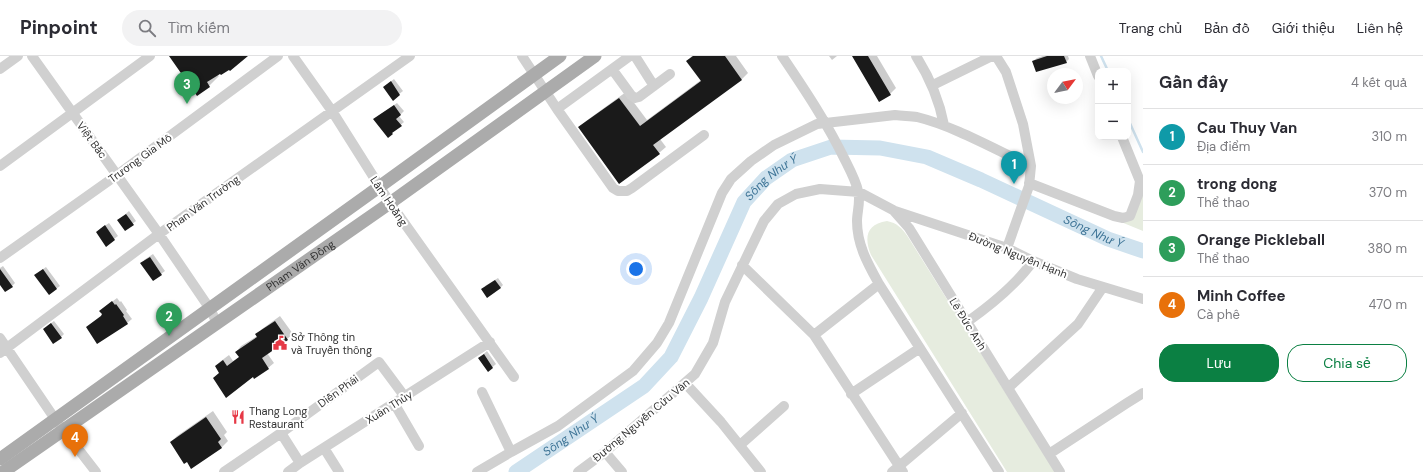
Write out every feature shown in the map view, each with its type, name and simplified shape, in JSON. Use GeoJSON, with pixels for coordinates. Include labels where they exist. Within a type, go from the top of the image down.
{"type":"FeatureCollection","features":[{"type":"Feature","properties":{"kind":"main road","name":"Phạm Văn Đồng"},"geometry":{"type":"LineString","coordinates":[[3,472],[59,424],[210,308],[560,56]]}},
{"type":"Feature","properties":{"kind":"main road","name":"Phạm Văn Đồng"},"geometry":{"type":"LineString","coordinates":[[0,459],[59,424],[217,323],[390,203],[595,56]]}},
{"type":"Feature","properties":{"kind":"street"},"geometry":{"type":"LineString","coordinates":[[0,69],[18,56]]}},
{"type":"Feature","properties":{"kind":"street","name":"Việt Bắc"},"geometry":{"type":"LineString","coordinates":[[32,56],[160,234],[210,308],[217,323]]}},
{"type":"Feature","properties":{"kind":"street"},"geometry":{"type":"LineString","coordinates":[[0,166],[73,114],[150,56]]}},
{"type":"Feature","properties":{"kind":"street","name":"Trương Gia Mô"},"geometry":{"type":"LineString","coordinates":[[0,258],[117,175],[278,56]]}},
{"type":"Feature","properties":{"kind":"street","name":"Lâm Hoằng"},"geometry":{"type":"LineString","coordinates":[[293,56],[332,111],[379,187],[514,378]]}},
{"type":"Feature","properties":{"kind":"street","name":"Phan Văn Trường"},"geometry":{"type":"LineString","coordinates":[[4,351],[160,234],[410,56]]}},
{"type":"Feature","properties":{"kind":"street"},"geometry":{"type":"LineString","coordinates":[[522,56],[557,109],[613,188],[618,191],[627,191],[632,188],[704,135]]}},
{"type":"Feature","properties":{"kind":"street"},"geometry":{"type":"LineString","coordinates":[[557,109],[630,56]]}},
{"type":"Feature","properties":{"kind":"street"},"geometry":{"type":"LineString","coordinates":[[635,56],[654,86]]}},
{"type":"Feature","properties":{"kind":"street"},"geometry":{"type":"LineString","coordinates":[[782,56],[826,122],[852,174],[859,192],[857,222],[858,236],[861,247],[879,284],[999,472]]}},
{"type":"Feature","properties":{"kind":"street"},"geometry":{"type":"LineString","coordinates":[[916,56],[933,86],[941,109],[944,125]]}},
{"type":"Feature","properties":{"kind":"street"},"geometry":{"type":"LineString","coordinates":[[933,86],[992,56]]}},
{"type":"Feature","properties":{"kind":"street"},"geometry":{"type":"LineString","coordinates":[[996,56],[1006,72],[1023,124],[1030,166],[1029,184],[1007,248]]}},
{"type":"Feature","properties":{"kind":"street"},"geometry":{"type":"LineString","coordinates":[[1090,56],[1095,68]]}},
{"type":"Feature","properties":{"kind":"street"},"geometry":{"type":"LineString","coordinates":[[612,69],[631,95],[635,98],[639,97],[670,74]]}},
{"type":"Feature","properties":{"kind":"street"},"geometry":{"type":"LineString","coordinates":[[477,472],[558,426],[633,371],[657,343],[669,323],[717,205],[731,179],[751,161],[774,145],[817,124],[896,115],[916,117],[944,125],[1030,166]]}},
{"type":"Feature","properties":{"kind":"street"},"geometry":{"type":"LineString","coordinates":[[1029,184],[1114,216],[1123,218],[1130,216],[1138,195],[1140,181],[1123,140]]}},
{"type":"Feature","properties":{"kind":"street","name":"Đường Nguyễn Cửu Vân"},"geometry":{"type":"LineString","coordinates":[[578,472],[605,452],[695,374],[713,343],[725,302],[742,265],[764,222],[778,204],[796,194],[820,189],[859,192]]}},
{"type":"Feature","properties":{"kind":"street","name":"Lê Đức Anh"},"geometry":{"type":"LineString","coordinates":[[859,192],[893,210],[908,228],[1060,472]]}},
{"type":"Feature","properties":{"kind":"street","name":"Đường Nguyễn Hạnh"},"geometry":{"type":"LineString","coordinates":[[893,210],[1007,248],[1033,261],[1078,279],[1143,299]]}},
{"type":"Feature","properties":{"kind":"street"},"geometry":{"type":"LineString","coordinates":[[967,322],[980,313],[1023,276],[1033,261]]}},
{"type":"Feature","properties":{"kind":"street"},"geometry":{"type":"LineString","coordinates":[[742,265],[814,335],[898,470],[962,413]]}},
{"type":"Feature","properties":{"kind":"street"},"geometry":{"type":"LineString","coordinates":[[814,335],[879,284]]}},
{"type":"Feature","properties":{"kind":"street"},"geometry":{"type":"LineString","coordinates":[[1008,388],[1078,324],[1103,287]]}},
{"type":"Feature","properties":{"kind":"street"},"geometry":{"type":"LineString","coordinates":[[0,338],[4,351],[96,472]]}},
{"type":"Feature","properties":{"kind":"street","name":"Xuân Thủy"},"geometry":{"type":"LineString","coordinates":[[288,472],[490,342]]}},
{"type":"Feature","properties":{"kind":"street"},"geometry":{"type":"LineString","coordinates":[[851,394],[920,348]]}},
{"type":"Feature","properties":{"kind":"street","name":"Diễn Phái"},"geometry":{"type":"LineString","coordinates":[[224,472],[379,362],[405,396]]}},
{"type":"Feature","properties":{"kind":"street"},"geometry":{"type":"LineString","coordinates":[[685,383],[721,422],[761,472]]}},
{"type":"Feature","properties":{"kind":"street"},"geometry":{"type":"LineString","coordinates":[[482,392],[511,452]]}},
{"type":"Feature","properties":{"kind":"street"},"geometry":{"type":"LineString","coordinates":[[1049,454],[1143,393]]}},
{"type":"Feature","properties":{"kind":"street"},"geometry":{"type":"LineString","coordinates":[[394,404],[419,446]]}},
{"type":"Feature","properties":{"kind":"street"},"geometry":{"type":"LineString","coordinates":[[740,445],[784,406]]}},
{"type":"Feature","properties":{"kind":"street"},"geometry":{"type":"LineString","coordinates":[[281,433],[300,463]]}},
{"type":"Feature","properties":{"kind":"street"},"geometry":{"type":"LineString","coordinates":[[324,448],[339,472]]}},
{"type":"Feature","properties":{"kind":"street"},"geometry":{"type":"LineString","coordinates":[[605,452],[622,472]]}},
{"type":"Feature","properties":{"kind":"shaded area"},"geometry":{"type":"Polygon","coordinates":[[[1143,191],[1143,231],[1121,222],[1143,191]]]}},
{"type":"Feature","properties":{"kind":"shaded area"},"geometry":{"type":"Polygon","coordinates":[[[887,221],[894,223],[904,231],[1055,472],[1007,472],[871,255],[867,238],[868,233],[875,225],[887,221]]]}},
{"type":"Feature","properties":{"kind":"building"},"geometry":{"type":"Polygon","coordinates":[[[169,56],[248,56],[230,71],[229,70],[221,75],[220,74],[207,82],[210,87],[197,96],[169,56]]]}},
{"type":"Feature","properties":{"kind":"building"},"geometry":{"type":"Polygon","coordinates":[[[693,56],[725,56],[742,80],[653,145],[660,154],[619,184],[578,127],[619,98],[640,126],[701,81],[686,61],[693,56]]]}},
{"type":"Feature","properties":{"kind":"building"},"geometry":{"type":"Polygon","coordinates":[[[852,56],[868,56],[891,95],[879,102],[852,56]]]}},
{"type":"Feature","properties":{"kind":"building"},"geometry":{"type":"Polygon","coordinates":[[[1047,56],[1064,56],[1067,63],[1036,72],[1032,61],[1047,56]]]}},
{"type":"Feature","properties":{"kind":"building"},"geometry":{"type":"Polygon","coordinates":[[[391,81],[400,95],[393,101],[383,87],[391,81]]]}},
{"type":"Feature","properties":{"kind":"building"},"geometry":{"type":"Polygon","coordinates":[[[394,105],[401,115],[396,119],[402,126],[388,138],[373,119],[394,105]]]}},
{"type":"Feature","properties":{"kind":"building"},"geometry":{"type":"Polygon","coordinates":[[[126,214],[134,225],[125,231],[117,220],[126,214]]]}},
{"type":"Feature","properties":{"kind":"building"},"geometry":{"type":"Polygon","coordinates":[[[105,225],[115,240],[106,247],[96,232],[105,225]]]}},
{"type":"Feature","properties":{"kind":"building"},"geometry":{"type":"Polygon","coordinates":[[[150,257],[162,275],[153,281],[140,263],[150,257]]]}},
{"type":"Feature","properties":{"kind":"building"},"geometry":{"type":"Polygon","coordinates":[[[0,269],[13,287],[5,292],[0,285],[0,269]]]}},
{"type":"Feature","properties":{"kind":"building"},"geometry":{"type":"Polygon","coordinates":[[[43,269],[57,289],[49,295],[34,275],[43,269]]]}},
{"type":"Feature","properties":{"kind":"building"},"geometry":{"type":"Polygon","coordinates":[[[495,280],[501,288],[487,298],[481,289],[495,280]]]}},
{"type":"Feature","properties":{"kind":"building"},"geometry":{"type":"Polygon","coordinates":[[[112,301],[124,315],[123,316],[128,324],[97,344],[86,327],[101,316],[102,314],[99,311],[112,301]]]}},
{"type":"Feature","properties":{"kind":"building"},"geometry":{"type":"Polygon","coordinates":[[[275,321],[288,340],[262,358],[269,369],[254,379],[253,377],[226,398],[213,378],[219,373],[215,366],[223,360],[227,366],[239,357],[235,352],[257,337],[255,334],[275,321]]]}},
{"type":"Feature","properties":{"kind":"building"},"geometry":{"type":"Polygon","coordinates":[[[51,323],[62,338],[53,344],[43,329],[51,323]]]}},
{"type":"Feature","properties":{"kind":"building"},"geometry":{"type":"Polygon","coordinates":[[[484,354],[493,368],[488,372],[478,358],[484,354]]]}},
{"type":"Feature","properties":{"kind":"building"},"geometry":{"type":"Polygon","coordinates":[[[206,417],[221,439],[218,442],[222,448],[191,469],[187,462],[184,464],[170,442],[206,417]]]}},
{"type":"Feature","properties":{"kind":"waterway"},"geometry":{"type":"LineString","coordinates":[[1101,56],[1107,68]]}},
{"type":"Feature","properties":{"kind":"waterway"},"geometry":{"type":"LineString","coordinates":[[1131,126],[1143,152]]}},
{"type":"Feature","properties":{"kind":"waterway","name":"Sông Như Ý"},"geometry":{"type":"LineString","coordinates":[[516,472],[644,386],[671,357],[701,298],[744,202],[766,178],[792,160],[831,147],[880,148],[927,157],[981,180],[1108,239],[1143,251]]}},
{"type":"Feature","properties":{"kind":"place","name":"Orange Pickleball"},"geometry":{"type":"Point","coordinates":[187,104]}},
{"type":"Feature","properties":{"kind":"place","name":"Cau Thuy Van"},"geometry":{"type":"Point","coordinates":[1014,184]}},
{"type":"Feature","properties":{"kind":"place","name":"trong dong"},"geometry":{"type":"Point","coordinates":[169,336]}},
{"type":"Feature","properties":{"kind":"place","name":"Sở Thông tin và Truyền thông"},"geometry":{"type":"Point","coordinates":[280,343]}},
{"type":"Feature","properties":{"kind":"place","name":"Thang Long Restaurant"},"geometry":{"type":"Point","coordinates":[238,417]}},
{"type":"Feature","properties":{"kind":"place","name":"Minh Coffee"},"geometry":{"type":"Point","coordinates":[75,457]}}]}
